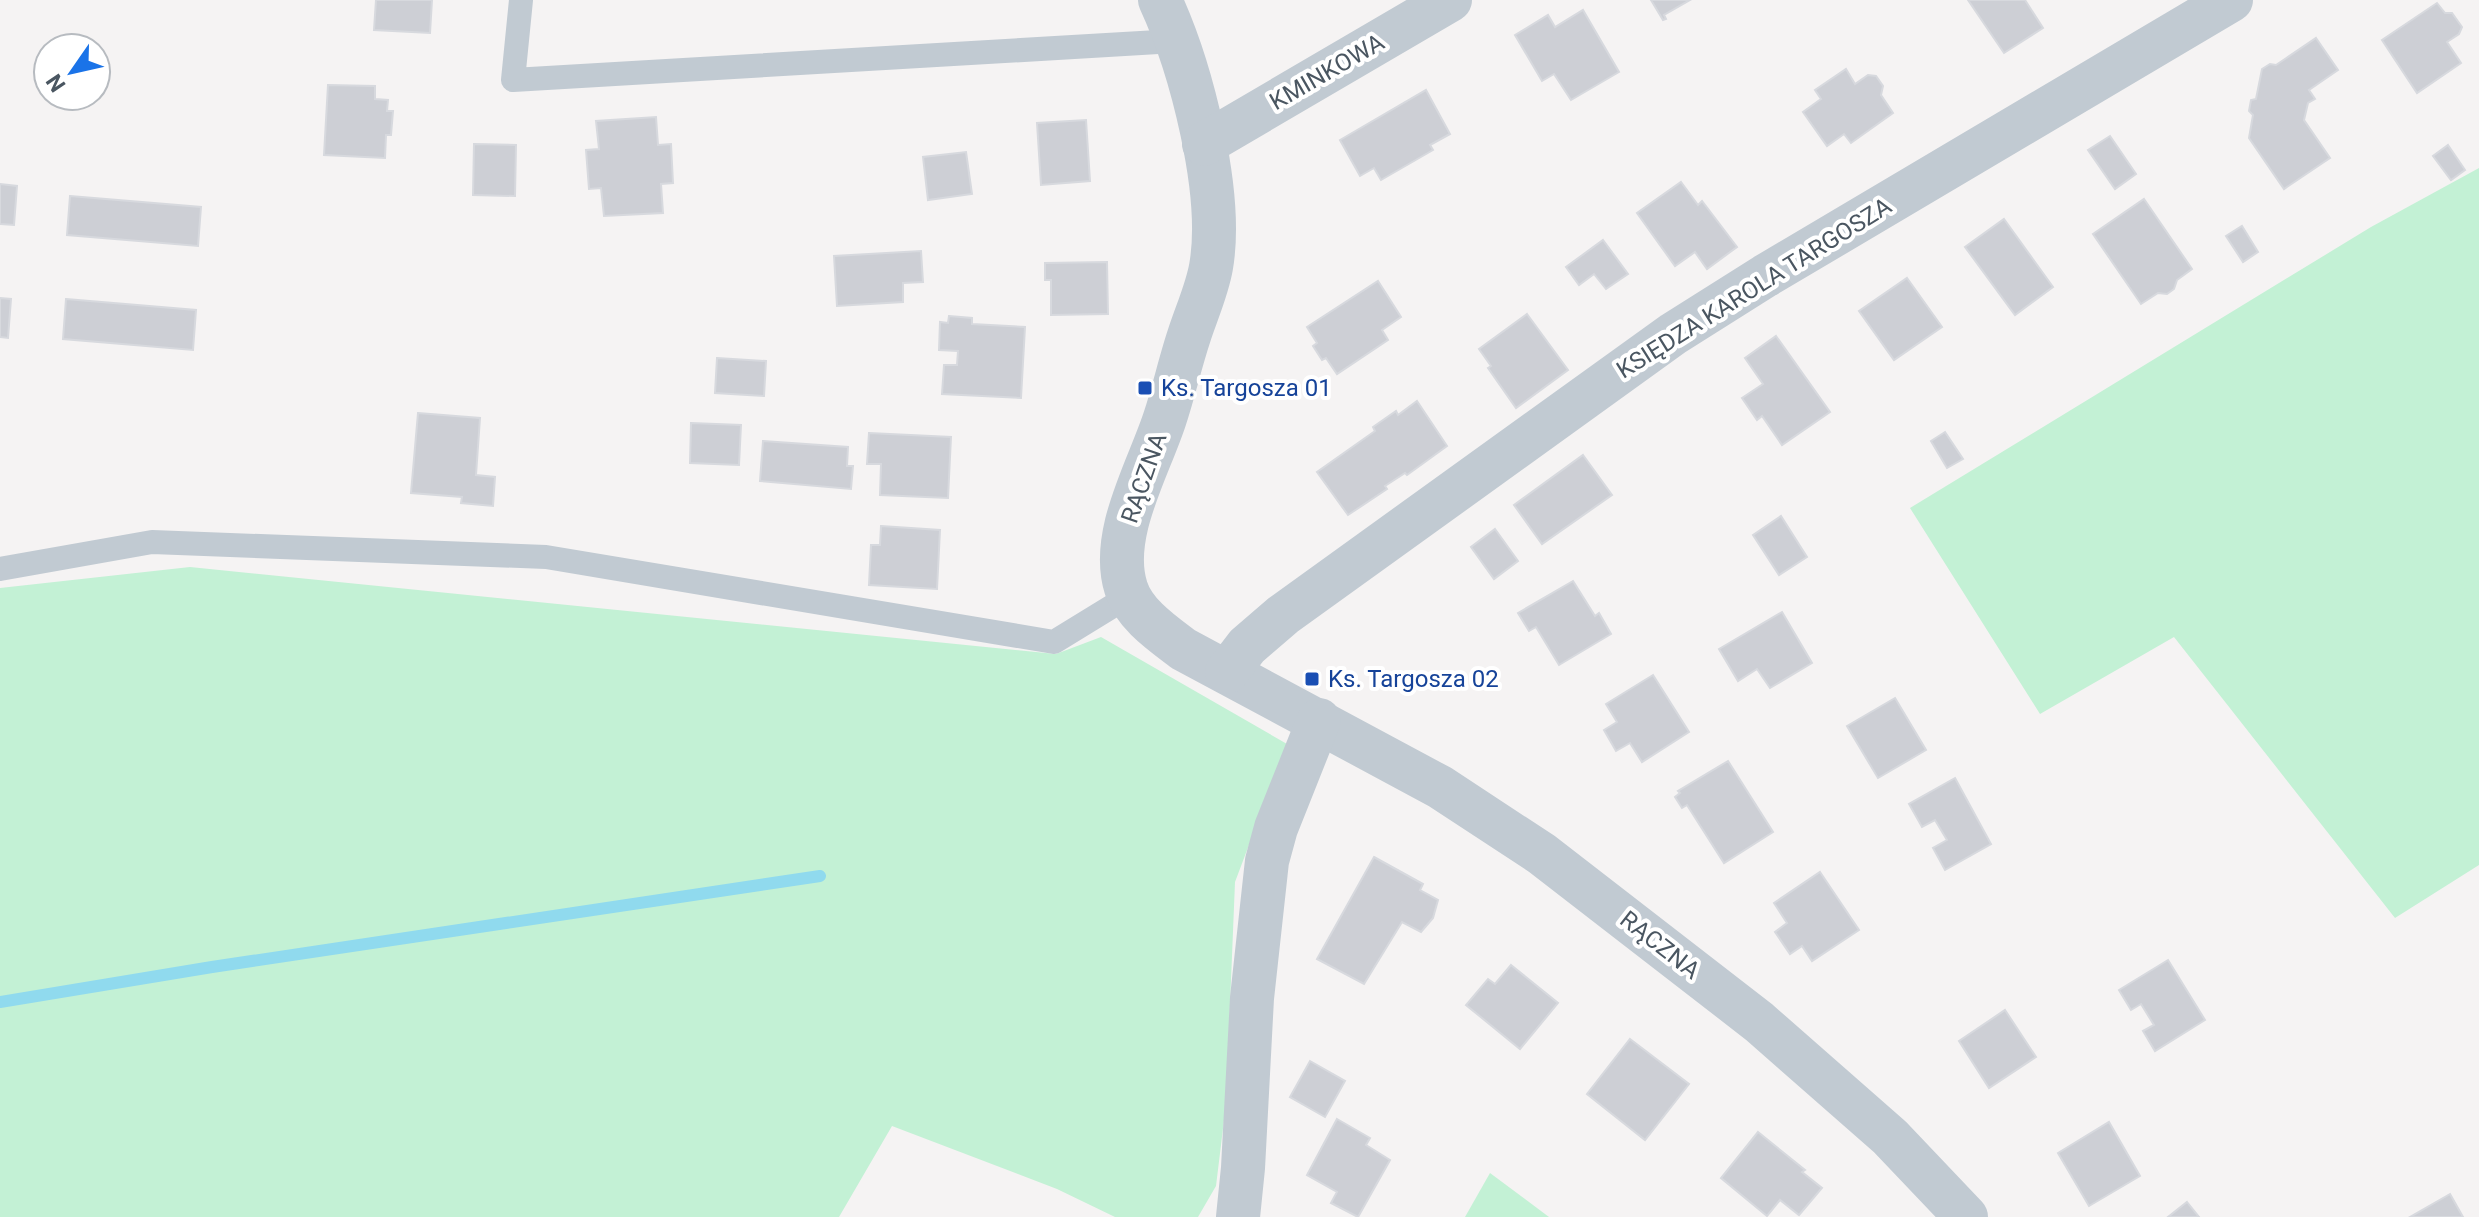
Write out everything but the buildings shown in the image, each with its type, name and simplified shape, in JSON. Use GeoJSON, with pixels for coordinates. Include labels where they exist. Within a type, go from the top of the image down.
{"type":"FeatureCollection","features":[{"type":"Feature","properties":{"kind":"street","name":"RĄCZNA"},"geometry":{"type":"LineString","coordinates":[[1160,0],[1204,144],[1212,186],[1214,227],[1211,267],[1165,419],[1131,507],[1122,555],[1129,596],[1164,635],[1183,649],[1440,787],[1542,854],[1759,1022],[1890,1137],[1966,1217]]}},
{"type":"Feature","properties":{"kind":"street","name":"KMINKOWA"},"geometry":{"type":"LineString","coordinates":[[1204,144],[1450,0]]}},
{"type":"Feature","properties":{"kind":"street","name":"KSIĘDZA KAROLA TARGOSZA"},"geometry":{"type":"LineString","coordinates":[[1227,672],[1247,646],[1283,615],[1673,334],[2231,0]]}},
{"type":"Feature","properties":{"kind":"street"},"geometry":{"type":"LineString","coordinates":[[1238,1217],[1252,998],[1267,861],[1276,828],[1319,720]]}},
{"type":"Feature","properties":{"kind":"lane"},"geometry":{"type":"LineString","coordinates":[[521,0],[513,80],[1175,41]]}},
{"type":"Feature","properties":{"kind":"lane"},"geometry":{"type":"LineString","coordinates":[[0,569],[152,542],[546,557],[1054,642],[1129,596]]}},
{"type":"Feature","properties":{"kind":"green space"},"geometry":{"type":"Polygon","coordinates":[[[2479,168],[2479,865],[2395,918],[2174,637],[2040,714],[1910,508],[2371,227],[2479,168]]]}},
{"type":"Feature","properties":{"kind":"green space"},"geometry":{"type":"Polygon","coordinates":[[[190,567],[1056,654],[1101,637],[1287,744],[1235,882],[1226,1104],[1216,1186],[1198,1217],[1115,1217],[1057,1189],[892,1126],[839,1217],[0,1217],[0,588],[190,567]]]}},
{"type":"Feature","properties":{"kind":"green space"},"geometry":{"type":"Polygon","coordinates":[[[1490,1173],[1549,1217],[1465,1217],[1490,1173]]]}},
{"type":"Feature","properties":{"kind":"waterway"},"geometry":{"type":"LineString","coordinates":[[0,1002],[820,876]]}},
{"type":"Feature","properties":{"kind":"place","name":"Ks. Targosza 01"},"geometry":{"type":"Point","coordinates":[1145,388]}},
{"type":"Feature","properties":{"kind":"place","name":"Ks. Targosza 02"},"geometry":{"type":"Point","coordinates":[1312,679]}}]}
